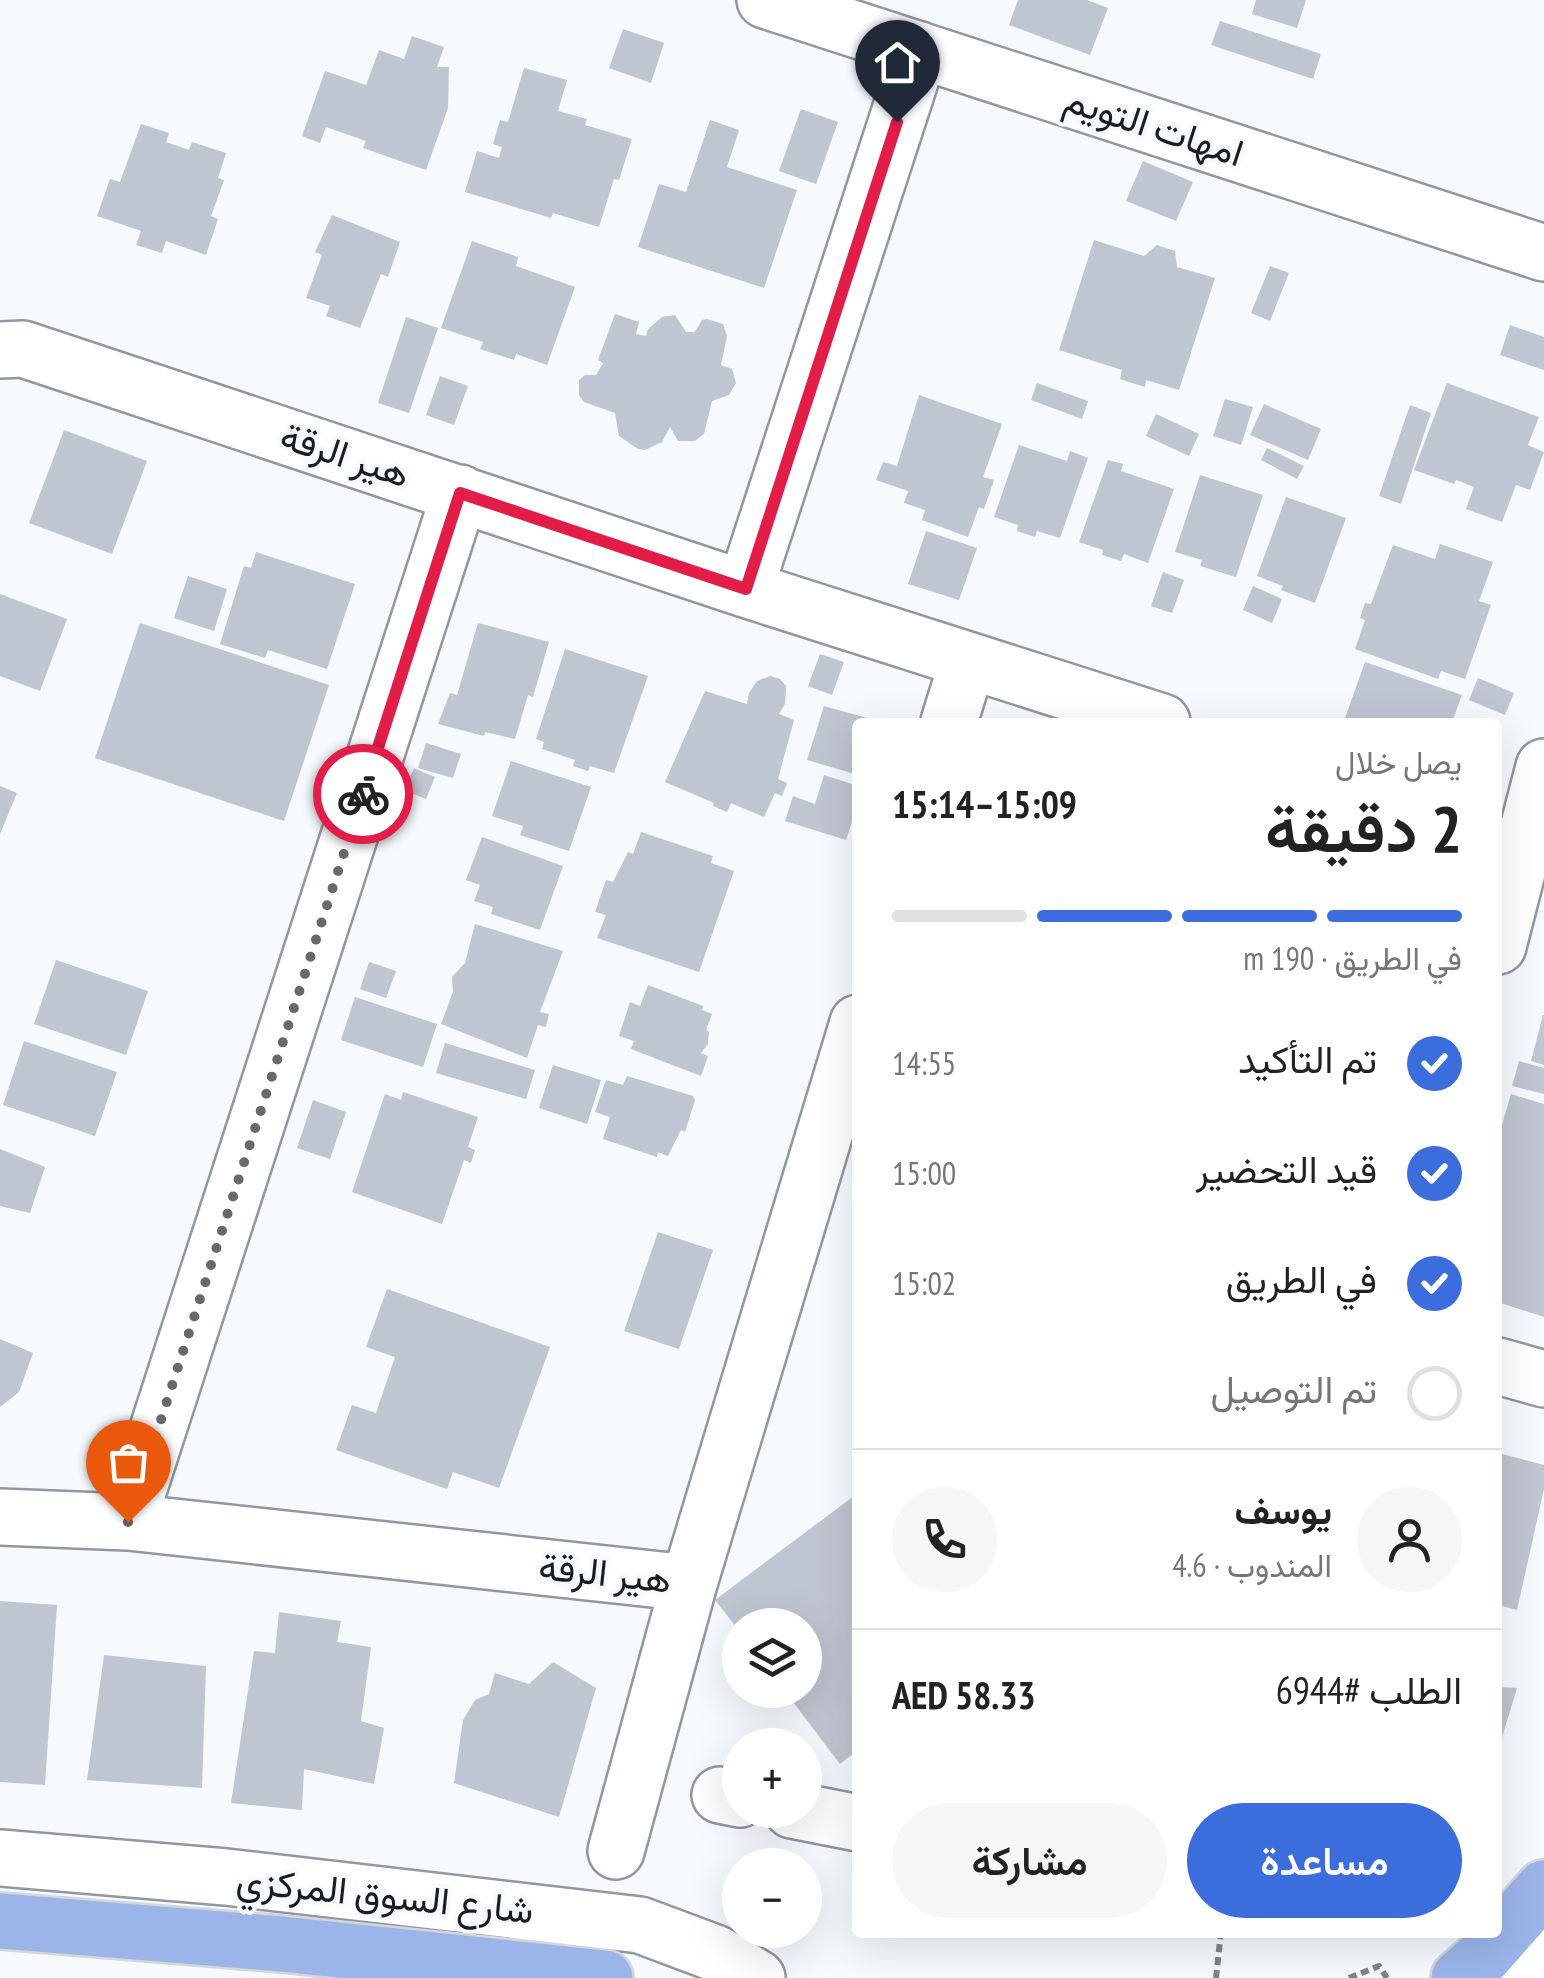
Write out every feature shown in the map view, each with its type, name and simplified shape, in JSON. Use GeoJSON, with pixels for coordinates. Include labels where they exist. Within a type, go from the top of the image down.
{"type":"FeatureCollection","features":[{"type":"Feature","properties":{"kind":"main road"},"geometry":{"type":"LineString","coordinates":[[1502,1936],[1544,1891]]}},
{"type":"Feature","properties":{"kind":"main road","name":"شارع السوق المركزي"},"geometry":{"type":"LineString","coordinates":[[0,1920],[319,1947],[605,1978]]}},
{"type":"Feature","properties":{"kind":"main road"},"geometry":{"type":"LineString","coordinates":[[1459,1978],[1501,1938]]}},
{"type":"Feature","properties":{"kind":"street","name":"امهات التويم"},"geometry":{"type":"LineString","coordinates":[[764,0],[1544,253]]}},
{"type":"Feature","properties":{"kind":"street"},"geometry":{"type":"LineString","coordinates":[[746,589],[920,50]]}},
{"type":"Feature","properties":{"kind":"street","name":"هير الرقة"},"geometry":{"type":"LineString","coordinates":[[0,350],[23,349],[1149,718]]}},
{"type":"Feature","properties":{"kind":"street"},"geometry":{"type":"LineString","coordinates":[[128,1522],[460,493]]}},
{"type":"Feature","properties":{"kind":"street"},"geometry":{"type":"LineString","coordinates":[[950,718],[968,661]]}},
{"type":"Feature","properties":{"kind":"street"},"geometry":{"type":"LineString","coordinates":[[1502,911],[1511,833],[1544,767]]}},
{"type":"Feature","properties":{"kind":"street","name":"هير الرقة"},"geometry":{"type":"LineString","coordinates":[[0,1517],[128,1522],[688,1583],[852,1044]]}},
{"type":"Feature","properties":{"kind":"street"},"geometry":{"type":"LineString","coordinates":[[1502,1367],[1544,1379]]}},
{"type":"Feature","properties":{"kind":"street"},"geometry":{"type":"LineString","coordinates":[[616,1851],[688,1583]]}},
{"type":"Feature","properties":{"kind":"street"},"geometry":{"type":"LineString","coordinates":[[822,1816],[852,1822]]}},
{"type":"Feature","properties":{"kind":"street","name":"شارع السوق المركزي"},"geometry":{"type":"LineString","coordinates":[[0,1858],[226,1877],[640,1925],[715,1953],[757,1978]]}},
{"type":"Feature","properties":{"kind":"street"},"geometry":{"type":"LineString","coordinates":[[1522,1978],[1544,1891]]}},
{"type":"Feature","properties":{"kind":"path"},"geometry":{"type":"LineString","coordinates":[[1216,1978],[1220,1938]]}},
{"type":"Feature","properties":{"kind":"path"},"geometry":{"type":"LineString","coordinates":[[1349,1978],[1380,1966],[1387,1978]]}},
{"type":"Feature","properties":{"kind":"building"},"geometry":{"type":"Polygon","coordinates":[[[1018,0],[1087,0],[1108,8],[1090,55],[1009,25],[1018,0]]]}},
{"type":"Feature","properties":{"kind":"building"},"geometry":{"type":"Polygon","coordinates":[[[1256,0],[1306,0],[1297,28],[1252,14],[1256,0]]]}},
{"type":"Feature","properties":{"kind":"building"},"geometry":{"type":"Polygon","coordinates":[[[1220,21],[1321,54],[1313,79],[1211,45],[1220,21]]]}},
{"type":"Feature","properties":{"kind":"building"},"geometry":{"type":"Polygon","coordinates":[[[623,29],[664,43],[651,83],[609,68],[623,29]]]}},
{"type":"Feature","properties":{"kind":"building"},"geometry":{"type":"Polygon","coordinates":[[[412,36],[444,47],[437,67],[449,67],[448,108],[426,170],[363,148],[366,141],[326,127],[320,143],[302,136],[325,71],[366,85],[379,50],[404,59],[412,36]]]}},
{"type":"Feature","properties":{"kind":"building"},"geometry":{"type":"Polygon","coordinates":[[[524,68],[567,80],[558,111],[587,119],[585,125],[632,139],[599,227],[553,213],[551,218],[465,192],[477,151],[499,158],[502,147],[493,144],[500,120],[508,122],[524,68]]]}},
{"type":"Feature","properties":{"kind":"building"},"geometry":{"type":"Polygon","coordinates":[[[801,109],[838,122],[816,184],[779,171],[801,109]]]}},
{"type":"Feature","properties":{"kind":"building"},"geometry":{"type":"Polygon","coordinates":[[[710,120],[739,130],[727,167],[797,190],[764,288],[638,247],[659,184],[686,192],[710,120]]]}},
{"type":"Feature","properties":{"kind":"building"},"geometry":{"type":"Polygon","coordinates":[[[141,124],[169,133],[166,142],[189,150],[192,142],[226,153],[218,178],[224,180],[211,216],[218,219],[206,255],[166,241],[162,253],[136,245],[141,231],[97,216],[110,179],[120,182],[141,124]]]}},
{"type":"Feature","properties":{"kind":"building"},"geometry":{"type":"Polygon","coordinates":[[[1143,161],[1193,182],[1176,221],[1126,201],[1143,161]]]}},
{"type":"Feature","properties":{"kind":"building"},"geometry":{"type":"Polygon","coordinates":[[[332,215],[400,242],[388,277],[381,274],[360,328],[326,316],[330,306],[306,298],[322,255],[315,252],[332,215]]]}},
{"type":"Feature","properties":{"kind":"building"},"geometry":{"type":"Polygon","coordinates":[[[1094,240],[1144,256],[1157,245],[1175,251],[1177,267],[1215,278],[1179,390],[1146,380],[1145,387],[1120,379],[1122,370],[1059,350],[1094,240]]]}},
{"type":"Feature","properties":{"kind":"building"},"geometry":{"type":"Polygon","coordinates":[[[472,241],[518,257],[516,266],[575,287],[547,365],[516,354],[514,360],[480,349],[483,342],[441,328],[472,241]]]}},
{"type":"Feature","properties":{"kind":"building"},"geometry":{"type":"Polygon","coordinates":[[[1270,266],[1289,273],[1270,321],[1251,313],[1270,266]]]}},
{"type":"Feature","properties":{"kind":"building"},"geometry":{"type":"Polygon","coordinates":[[[615,314],[639,322],[636,334],[646,336],[662,317],[675,315],[686,332],[695,332],[702,320],[723,324],[727,336],[721,365],[732,369],[736,383],[729,395],[712,401],[704,434],[695,441],[678,441],[670,427],[662,442],[638,449],[619,436],[615,413],[584,402],[579,395],[579,380],[585,375],[596,375],[603,363],[598,360],[615,314]]]}},
{"type":"Feature","properties":{"kind":"building"},"geometry":{"type":"Polygon","coordinates":[[[406,317],[438,328],[409,413],[378,403],[406,317]]]}},
{"type":"Feature","properties":{"kind":"building"},"geometry":{"type":"Polygon","coordinates":[[[1510,325],[1544,337],[1544,370],[1500,355],[1510,325]]]}},
{"type":"Feature","properties":{"kind":"building"},"geometry":{"type":"Polygon","coordinates":[[[440,376],[468,386],[454,425],[426,415],[440,376]]]}},
{"type":"Feature","properties":{"kind":"building"},"geometry":{"type":"Polygon","coordinates":[[[1037,383],[1088,401],[1082,419],[1031,400],[1037,383]]]}},
{"type":"Feature","properties":{"kind":"building"},"geometry":{"type":"Polygon","coordinates":[[[1447,383],[1539,417],[1528,445],[1544,452],[1530,490],[1516,485],[1502,522],[1466,509],[1474,487],[1414,470],[1447,383]]]}},
{"type":"Feature","properties":{"kind":"building"},"geometry":{"type":"Polygon","coordinates":[[[919,395],[1002,424],[983,477],[994,480],[968,537],[922,520],[925,510],[904,503],[908,491],[876,480],[883,462],[897,466],[919,395]]]}},
{"type":"Feature","properties":{"kind":"building"},"geometry":{"type":"Polygon","coordinates":[[[1225,399],[1253,407],[1241,445],[1213,436],[1225,399]]]}},
{"type":"Feature","properties":{"kind":"building"},"geometry":{"type":"Polygon","coordinates":[[[1264,404],[1321,429],[1308,460],[1250,435],[1264,404]]]}},
{"type":"Feature","properties":{"kind":"building"},"geometry":{"type":"Polygon","coordinates":[[[1410,405],[1431,413],[1401,504],[1379,496],[1410,405]]]}},
{"type":"Feature","properties":{"kind":"building"},"geometry":{"type":"Polygon","coordinates":[[[1156,414],[1199,434],[1189,456],[1146,436],[1156,414]]]}},
{"type":"Feature","properties":{"kind":"building"},"geometry":{"type":"Polygon","coordinates":[[[64,430],[147,461],[112,554],[29,523],[64,430]]]}},
{"type":"Feature","properties":{"kind":"building"},"geometry":{"type":"Polygon","coordinates":[[[1019,445],[1067,461],[1070,451],[1088,458],[1060,538],[1037,531],[1035,537],[1017,531],[1018,525],[994,517],[1019,445]]]}},
{"type":"Feature","properties":{"kind":"building"},"geometry":{"type":"Polygon","coordinates":[[[1267,448],[1304,466],[1297,479],[1261,460],[1267,448]]]}},
{"type":"Feature","properties":{"kind":"building"},"geometry":{"type":"Polygon","coordinates":[[[1108,460],[1123,464],[1121,471],[1174,489],[1148,563],[1124,554],[1121,561],[1079,542],[1108,460]]]}},
{"type":"Feature","properties":{"kind":"building"},"geometry":{"type":"Polygon","coordinates":[[[1200,475],[1263,495],[1236,577],[1200,566],[1202,560],[1175,552],[1200,475]]]}},
{"type":"Feature","properties":{"kind":"building"},"geometry":{"type":"Polygon","coordinates":[[[1286,497],[1346,518],[1315,603],[1257,576],[1286,497]]]}},
{"type":"Feature","properties":{"kind":"building"},"geometry":{"type":"Polygon","coordinates":[[[926,531],[977,548],[959,600],[908,584],[926,531]]]}},
{"type":"Feature","properties":{"kind":"building"},"geometry":{"type":"Polygon","coordinates":[[[1440,544],[1493,562],[1479,601],[1491,605],[1465,679],[1441,671],[1438,679],[1355,649],[1365,620],[1360,618],[1365,603],[1371,604],[1393,545],[1435,559],[1440,544]]]}},
{"type":"Feature","properties":{"kind":"building"},"geometry":{"type":"Polygon","coordinates":[[[256,552],[355,584],[327,669],[268,650],[265,658],[220,644],[244,566],[251,568],[256,552]]]}},
{"type":"Feature","properties":{"kind":"building"},"geometry":{"type":"Polygon","coordinates":[[[1163,572],[1184,580],[1172,613],[1151,606],[1163,572]]]}},
{"type":"Feature","properties":{"kind":"building"},"geometry":{"type":"Polygon","coordinates":[[[188,576],[227,589],[214,631],[174,618],[188,576]]]}},
{"type":"Feature","properties":{"kind":"building"},"geometry":{"type":"Polygon","coordinates":[[[1253,586],[1282,599],[1272,623],[1243,610],[1253,586]]]}},
{"type":"Feature","properties":{"kind":"building"},"geometry":{"type":"Polygon","coordinates":[[[0,594],[67,619],[40,691],[0,676],[0,594]]]}},
{"type":"Feature","properties":{"kind":"building"},"geometry":{"type":"Polygon","coordinates":[[[140,623],[329,685],[284,821],[95,758],[140,623]]]}},
{"type":"Feature","properties":{"kind":"building"},"geometry":{"type":"Polygon","coordinates":[[[478,623],[549,642],[533,697],[528,695],[515,739],[438,724],[450,693],[457,695],[478,623]]]}},
{"type":"Feature","properties":{"kind":"building"},"geometry":{"type":"Polygon","coordinates":[[[565,649],[648,676],[614,773],[573,766],[575,760],[542,749],[544,742],[536,739],[565,649]]]}},
{"type":"Feature","properties":{"kind":"building"},"geometry":{"type":"Polygon","coordinates":[[[820,654],[844,662],[832,695],[808,686],[820,654]]]}},
{"type":"Feature","properties":{"kind":"building"},"geometry":{"type":"Polygon","coordinates":[[[1365,662],[1462,695],[1453,718],[1345,718],[1365,662]]]}},
{"type":"Feature","properties":{"kind":"building"},"geometry":{"type":"Polygon","coordinates":[[[770,676],[786,686],[785,704],[779,714],[794,720],[778,779],[787,783],[782,796],[775,793],[764,817],[731,803],[727,812],[665,782],[705,691],[747,704],[757,681],[770,676]]]}},
{"type":"Feature","properties":{"kind":"building"},"geometry":{"type":"Polygon","coordinates":[[[1478,678],[1514,693],[1505,715],[1469,700],[1478,678]]]}},
{"type":"Feature","properties":{"kind":"building"},"geometry":{"type":"Polygon","coordinates":[[[824,706],[867,718],[852,718],[852,773],[807,760],[824,706]]]}},
{"type":"Feature","properties":{"kind":"building"},"geometry":{"type":"Polygon","coordinates":[[[426,743],[461,754],[453,778],[418,768],[426,743]]]}},
{"type":"Feature","properties":{"kind":"building"},"geometry":{"type":"Polygon","coordinates":[[[511,761],[591,787],[569,851],[520,835],[523,826],[492,816],[511,761]]]}},
{"type":"Feature","properties":{"kind":"building"},"geometry":{"type":"Polygon","coordinates":[[[414,768],[435,777],[426,799],[404,790],[414,768]]]}},
{"type":"Feature","properties":{"kind":"building"},"geometry":{"type":"Polygon","coordinates":[[[824,775],[852,784],[852,822],[846,840],[785,821],[793,796],[815,804],[824,775]]]}},
{"type":"Feature","properties":{"kind":"building"},"geometry":{"type":"Polygon","coordinates":[[[0,786],[17,793],[0,834],[0,786]]]}},
{"type":"Feature","properties":{"kind":"building"},"geometry":{"type":"Polygon","coordinates":[[[641,832],[713,856],[711,863],[734,871],[699,972],[597,938],[606,915],[595,912],[606,880],[613,882],[628,852],[633,854],[641,832]]]}},
{"type":"Feature","properties":{"kind":"building"},"geometry":{"type":"Polygon","coordinates":[[[482,837],[563,866],[540,930],[491,914],[493,907],[474,901],[480,885],[466,880],[482,837]]]}},
{"type":"Feature","properties":{"kind":"building"},"geometry":{"type":"Polygon","coordinates":[[[475,924],[563,951],[540,1012],[549,1014],[546,1027],[538,1025],[527,1058],[441,1024],[453,992],[452,977],[465,963],[475,924]]]}},
{"type":"Feature","properties":{"kind":"building"},"geometry":{"type":"Polygon","coordinates":[[[56,960],[148,991],[126,1055],[34,1024],[56,960]]]}},
{"type":"Feature","properties":{"kind":"building"},"geometry":{"type":"Polygon","coordinates":[[[369,962],[396,971],[386,998],[360,989],[369,962]]]}},
{"type":"Feature","properties":{"kind":"building"},"geometry":{"type":"Polygon","coordinates":[[[648,985],[703,1006],[702,1010],[712,1014],[706,1030],[708,1044],[701,1053],[708,1056],[701,1076],[631,1049],[634,1041],[619,1036],[630,1002],[640,1006],[648,985]]]}},
{"type":"Feature","properties":{"kind":"building"},"geometry":{"type":"Polygon","coordinates":[[[355,997],[437,1024],[423,1067],[341,1040],[355,997]]]}},
{"type":"Feature","properties":{"kind":"building"},"geometry":{"type":"Polygon","coordinates":[[[1544,1015],[1544,1065],[1531,1061],[1544,1015]]]}},
{"type":"Feature","properties":{"kind":"building"},"geometry":{"type":"Polygon","coordinates":[[[24,1041],[117,1072],[95,1136],[3,1105],[24,1041]]]}},
{"type":"Feature","properties":{"kind":"building"},"geometry":{"type":"Polygon","coordinates":[[[445,1043],[535,1070],[526,1099],[436,1073],[445,1043]]]}},
{"type":"Feature","properties":{"kind":"building"},"geometry":{"type":"Polygon","coordinates":[[[1519,1061],[1544,1068],[1544,1094],[1512,1086],[1519,1061]]]}},
{"type":"Feature","properties":{"kind":"building"},"geometry":{"type":"Polygon","coordinates":[[[553,1065],[601,1080],[587,1124],[539,1108],[553,1065]]]}},
{"type":"Feature","properties":{"kind":"building"},"geometry":{"type":"Polygon","coordinates":[[[627,1076],[693,1096],[685,1132],[681,1130],[668,1156],[658,1152],[657,1157],[603,1139],[610,1117],[595,1112],[606,1080],[623,1085],[627,1076]]]}},
{"type":"Feature","properties":{"kind":"building"},"geometry":{"type":"Polygon","coordinates":[[[403,1092],[478,1117],[468,1147],[475,1150],[471,1163],[464,1160],[442,1224],[352,1192],[385,1094],[401,1100],[403,1092]]]}},
{"type":"Feature","properties":{"kind":"building"},"geometry":{"type":"Polygon","coordinates":[[[1511,1094],[1544,1104],[1544,1317],[1502,1303],[1502,1124],[1511,1094]]]}},
{"type":"Feature","properties":{"kind":"building"},"geometry":{"type":"Polygon","coordinates":[[[313,1100],[346,1112],[330,1159],[297,1148],[313,1100]]]}},
{"type":"Feature","properties":{"kind":"building"},"geometry":{"type":"Polygon","coordinates":[[[0,1149],[45,1167],[30,1213],[0,1206],[0,1149]]]}},
{"type":"Feature","properties":{"kind":"building"},"geometry":{"type":"Polygon","coordinates":[[[658,1232],[713,1250],[679,1349],[624,1331],[658,1232]]]}},
{"type":"Feature","properties":{"kind":"building"},"geometry":{"type":"Polygon","coordinates":[[[387,1289],[550,1347],[499,1488],[453,1472],[447,1489],[336,1450],[352,1405],[376,1413],[395,1357],[366,1347],[387,1289]]]}},
{"type":"Feature","properties":{"kind":"building"},"geometry":{"type":"Polygon","coordinates":[[[0,1339],[33,1353],[19,1392],[0,1407],[0,1339]]]}},
{"type":"Feature","properties":{"kind":"building"},"geometry":{"type":"Polygon","coordinates":[[[1502,1454],[1544,1465],[1544,1489],[1517,1610],[1502,1606],[1502,1454]]]}},
{"type":"Feature","properties":{"kind":"building"},"geometry":{"type":"Polygon","coordinates":[[[852,1497],[852,1755],[840,1764],[822,1740],[822,1728],[813,1728],[798,1708],[822,1708],[822,1608],[722,1609],[715,1600],[852,1497]]]}},
{"type":"Feature","properties":{"kind":"building"},"geometry":{"type":"Polygon","coordinates":[[[0,1601],[57,1605],[45,1785],[0,1782],[0,1601]]]}},
{"type":"Feature","properties":{"kind":"building"},"geometry":{"type":"Polygon","coordinates":[[[279,1612],[341,1621],[337,1642],[371,1647],[361,1721],[384,1728],[374,1784],[304,1769],[302,1810],[231,1803],[254,1651],[275,1653],[279,1612]]]}},
{"type":"Feature","properties":{"kind":"building"},"geometry":{"type":"Polygon","coordinates":[[[104,1655],[206,1666],[202,1788],[87,1780],[104,1655]]]}},
{"type":"Feature","properties":{"kind":"building"},"geometry":{"type":"Polygon","coordinates":[[[553,1662],[596,1688],[559,1817],[454,1783],[463,1720],[475,1700],[489,1694],[495,1673],[529,1684],[553,1662]]]}},
{"type":"Feature","properties":{"kind":"building"},"geometry":{"type":"Polygon","coordinates":[[[1502,1687],[1517,1688],[1502,1738],[1502,1687]]]}},
{"type":"Feature","properties":{"kind":"way so far"},"geometry":{"type":"LineString","coordinates":[[128,1522],[363,794]]}},
{"type":"Feature","properties":{"kind":"route"},"geometry":{"type":"LineString","coordinates":[[363,794],[460,493],[746,589],[897,122]]}}]}
